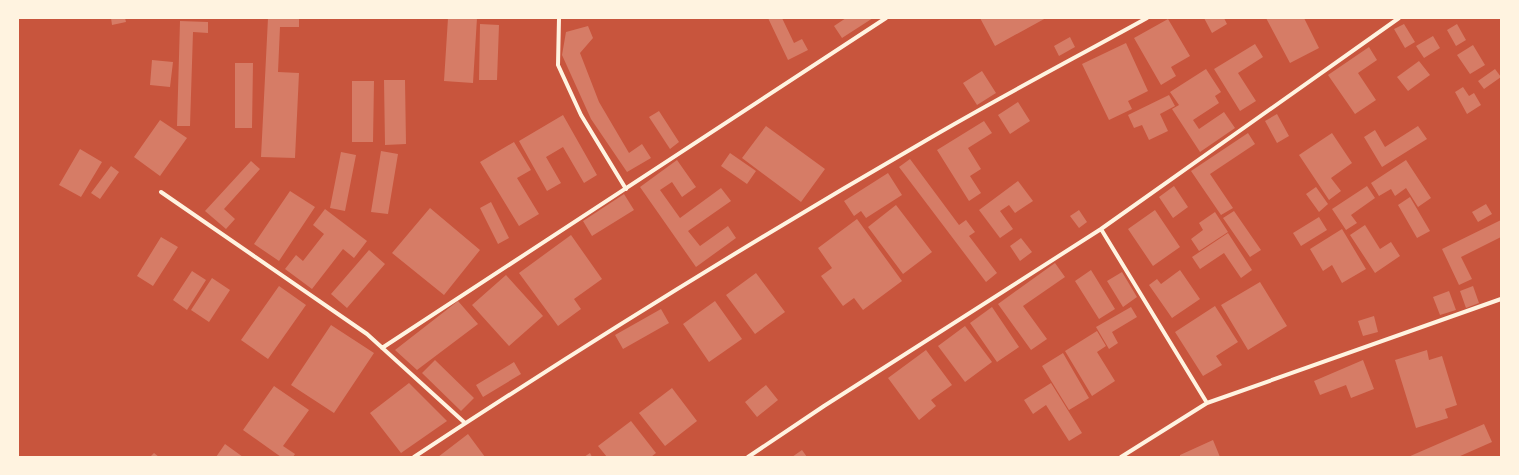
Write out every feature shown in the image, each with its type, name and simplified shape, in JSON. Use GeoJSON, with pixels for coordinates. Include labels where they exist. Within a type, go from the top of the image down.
{"type":"FeatureCollection","features":[{"type":"Feature","properties":{"kind":"street"},"geometry":{"type":"LineString","coordinates":[[559,18],[558,65],[581,115],[626,189]]}},
{"type":"Feature","properties":{"kind":"street"},"geometry":{"type":"LineString","coordinates":[[382,348],[886,18]]}},
{"type":"Feature","properties":{"kind":"street"},"geometry":{"type":"LineString","coordinates":[[414,457],[465,423],[726,259],[880,168],[1147,18]]}},
{"type":"Feature","properties":{"kind":"street"},"geometry":{"type":"LineString","coordinates":[[748,457],[824,406],[1101,229],[1399,18]]}},
{"type":"Feature","properties":{"kind":"street"},"geometry":{"type":"LineString","coordinates":[[162,192],[367,334],[465,423]]}},
{"type":"Feature","properties":{"kind":"street"},"geometry":{"type":"LineString","coordinates":[[1101,229],[1207,403]]}},
{"type":"Feature","properties":{"kind":"street"},"geometry":{"type":"LineString","coordinates":[[1121,457],[1207,403],[1501,299]]}},
{"type":"Feature","properties":{"kind":"building"},"geometry":{"type":"Polygon","coordinates":[[[111,18],[125,18],[126,22],[112,25],[111,18]]]}},
{"type":"Feature","properties":{"kind":"building"},"geometry":{"type":"Polygon","coordinates":[[[268,18],[299,18],[299,27],[280,27],[278,72],[299,73],[295,158],[261,157],[268,18]]]}},
{"type":"Feature","properties":{"kind":"building"},"geometry":{"type":"Polygon","coordinates":[[[448,18],[477,18],[473,83],[444,81],[448,18]]]}},
{"type":"Feature","properties":{"kind":"building"},"geometry":{"type":"Polygon","coordinates":[[[768,18],[782,18],[794,43],[802,39],[808,50],[788,60],[768,18]]]}},
{"type":"Feature","properties":{"kind":"building"},"geometry":{"type":"Polygon","coordinates":[[[846,18],[873,18],[842,38],[834,26],[846,18]]]}},
{"type":"Feature","properties":{"kind":"building"},"geometry":{"type":"Polygon","coordinates":[[[980,18],[1046,18],[995,46],[980,18]]]}},
{"type":"Feature","properties":{"kind":"building"},"geometry":{"type":"Polygon","coordinates":[[[1204,18],[1224,18],[1227,24],[1212,33],[1204,18]]]}},
{"type":"Feature","properties":{"kind":"building"},"geometry":{"type":"Polygon","coordinates":[[[1266,18],[1304,18],[1319,48],[1290,63],[1266,18]]]}},
{"type":"Feature","properties":{"kind":"building"},"geometry":{"type":"Polygon","coordinates":[[[1168,19],[1190,56],[1171,67],[1176,76],[1161,85],[1134,38],[1168,19]]]}},
{"type":"Feature","properties":{"kind":"building"},"geometry":{"type":"Polygon","coordinates":[[[180,21],[208,22],[208,33],[193,32],[190,126],[177,126],[180,21]]]}},
{"type":"Feature","properties":{"kind":"building"},"geometry":{"type":"Polygon","coordinates":[[[480,24],[499,25],[497,80],[479,80],[480,24]]]}},
{"type":"Feature","properties":{"kind":"building"},"geometry":{"type":"Polygon","coordinates":[[[1404,24],[1415,42],[1405,48],[1394,29],[1404,24]]]}},
{"type":"Feature","properties":{"kind":"building"},"geometry":{"type":"Polygon","coordinates":[[[1457,24],[1466,40],[1456,46],[1447,30],[1457,24]]]}},
{"type":"Feature","properties":{"kind":"building"},"geometry":{"type":"Polygon","coordinates":[[[588,26],[593,38],[580,53],[599,102],[629,153],[642,144],[651,158],[627,172],[591,119],[562,55],[566,32],[588,26]]]}},
{"type":"Feature","properties":{"kind":"building"},"geometry":{"type":"Polygon","coordinates":[[[1433,36],[1440,48],[1424,58],[1416,46],[1433,36]]]}},
{"type":"Feature","properties":{"kind":"building"},"geometry":{"type":"Polygon","coordinates":[[[1070,37],[1075,47],[1059,56],[1054,46],[1070,37]]]}},
{"type":"Feature","properties":{"kind":"building"},"geometry":{"type":"Polygon","coordinates":[[[1126,43],[1148,91],[1128,101],[1132,109],[1109,120],[1082,64],[1126,43]]]}},
{"type":"Feature","properties":{"kind":"building"},"geometry":{"type":"Polygon","coordinates":[[[1255,44],[1263,57],[1238,73],[1256,101],[1240,111],[1214,69],[1255,44]]]}},
{"type":"Feature","properties":{"kind":"building"},"geometry":{"type":"Polygon","coordinates":[[[1473,45],[1485,65],[1470,74],[1457,55],[1473,45]]]}},
{"type":"Feature","properties":{"kind":"building"},"geometry":{"type":"Polygon","coordinates":[[[1369,47],[1377,60],[1358,73],[1376,100],[1355,114],[1328,75],[1369,47]]]}},
{"type":"Feature","properties":{"kind":"building"},"geometry":{"type":"Polygon","coordinates":[[[152,60],[173,62],[170,87],[150,85],[152,60]]]}},
{"type":"Feature","properties":{"kind":"building"},"geometry":{"type":"Polygon","coordinates":[[[1419,61],[1430,75],[1408,91],[1397,77],[1419,61]]]}},
{"type":"Feature","properties":{"kind":"building"},"geometry":{"type":"Polygon","coordinates":[[[235,63],[253,63],[252,128],[235,128],[235,63]]]}},
{"type":"Feature","properties":{"kind":"building"},"geometry":{"type":"Polygon","coordinates":[[[1206,69],[1221,92],[1215,96],[1219,103],[1193,120],[1199,129],[1224,112],[1235,128],[1200,152],[1172,109],[1179,105],[1170,92],[1206,69]]]}},
{"type":"Feature","properties":{"kind":"building"},"geometry":{"type":"Polygon","coordinates":[[[1495,69],[1501,77],[1484,89],[1478,81],[1495,69]]]}},
{"type":"Feature","properties":{"kind":"building"},"geometry":{"type":"Polygon","coordinates":[[[982,71],[996,93],[977,105],[963,83],[982,71]]]}},
{"type":"Feature","properties":{"kind":"building"},"geometry":{"type":"Polygon","coordinates":[[[384,80],[405,80],[406,144],[385,145],[384,80]]]}},
{"type":"Feature","properties":{"kind":"building"},"geometry":{"type":"Polygon","coordinates":[[[352,81],[374,81],[373,142],[352,142],[352,81]]]}},
{"type":"Feature","properties":{"kind":"building"},"geometry":{"type":"Polygon","coordinates":[[[1463,87],[1469,96],[1474,93],[1481,105],[1467,114],[1455,92],[1463,87]]]}},
{"type":"Feature","properties":{"kind":"building"},"geometry":{"type":"Polygon","coordinates":[[[1169,95],[1175,106],[1160,114],[1168,131],[1149,140],[1142,125],[1134,128],[1128,115],[1169,95]]]}},
{"type":"Feature","properties":{"kind":"building"},"geometry":{"type":"Polygon","coordinates":[[[1018,102],[1030,121],[1010,134],[998,115],[1018,102]]]}},
{"type":"Feature","properties":{"kind":"building"},"geometry":{"type":"Polygon","coordinates":[[[659,111],[679,142],[670,149],[649,117],[659,111]]]}},
{"type":"Feature","properties":{"kind":"building"},"geometry":{"type":"Polygon","coordinates":[[[1277,114],[1289,136],[1277,143],[1265,121],[1277,114]]]}},
{"type":"Feature","properties":{"kind":"building"},"geometry":{"type":"Polygon","coordinates":[[[563,115],[597,175],[584,183],[563,147],[546,157],[561,183],[547,191],[519,141],[563,115]]]}},
{"type":"Feature","properties":{"kind":"building"},"geometry":{"type":"Polygon","coordinates":[[[160,120],[187,138],[160,176],[134,157],[160,120]]]}},
{"type":"Feature","properties":{"kind":"building"},"geometry":{"type":"Polygon","coordinates":[[[984,121],[992,133],[968,148],[981,169],[970,176],[981,193],[969,201],[937,150],[984,121]]]}},
{"type":"Feature","properties":{"kind":"building"},"geometry":{"type":"Polygon","coordinates":[[[766,126],[825,169],[801,202],[742,158],[766,126]]]}},
{"type":"Feature","properties":{"kind":"building"},"geometry":{"type":"Polygon","coordinates":[[[1418,126],[1427,139],[1382,167],[1364,137],[1375,130],[1385,147],[1418,126]]]}},
{"type":"Feature","properties":{"kind":"building"},"geometry":{"type":"Polygon","coordinates":[[[1248,133],[1255,144],[1210,174],[1233,208],[1221,215],[1191,171],[1248,133]]]}},
{"type":"Feature","properties":{"kind":"building"},"geometry":{"type":"Polygon","coordinates":[[[1332,133],[1352,163],[1331,178],[1341,191],[1329,200],[1299,155],[1332,133]]]}},
{"type":"Feature","properties":{"kind":"building"},"geometry":{"type":"Polygon","coordinates":[[[514,142],[531,170],[517,178],[539,214],[519,226],[480,162],[514,142]]]}},
{"type":"Feature","properties":{"kind":"building"},"geometry":{"type":"Polygon","coordinates":[[[80,149],[102,162],[81,197],[59,185],[80,149]]]}},
{"type":"Feature","properties":{"kind":"building"},"geometry":{"type":"Polygon","coordinates":[[[381,151],[398,154],[388,214],[371,212],[381,151]]]}},
{"type":"Feature","properties":{"kind":"building"},"geometry":{"type":"Polygon","coordinates":[[[341,152],[356,155],[345,211],[330,208],[341,152]]]}},
{"type":"Feature","properties":{"kind":"building"},"geometry":{"type":"Polygon","coordinates":[[[730,153],[756,171],[747,184],[721,166],[730,153]]]}},
{"type":"Feature","properties":{"kind":"building"},"geometry":{"type":"Polygon","coordinates":[[[910,159],[959,225],[966,220],[975,232],[969,236],[997,273],[986,282],[899,167],[910,159]]]}},
{"type":"Feature","properties":{"kind":"building"},"geometry":{"type":"Polygon","coordinates":[[[677,160],[696,187],[682,197],[672,182],[660,190],[680,218],[721,188],[731,201],[688,231],[700,246],[728,226],[736,238],[696,267],[640,187],[677,160]]]}},
{"type":"Feature","properties":{"kind":"building"},"geometry":{"type":"Polygon","coordinates":[[[1406,160],[1431,198],[1418,207],[1406,188],[1395,196],[1391,189],[1379,196],[1371,183],[1406,160]]]}},
{"type":"Feature","properties":{"kind":"building"},"geometry":{"type":"Polygon","coordinates":[[[251,161],[260,169],[224,209],[235,219],[226,229],[205,211],[251,161]]]}},
{"type":"Feature","properties":{"kind":"building"},"geometry":{"type":"Polygon","coordinates":[[[111,166],[119,172],[100,199],[91,193],[111,166]]]}},
{"type":"Feature","properties":{"kind":"building"},"geometry":{"type":"Polygon","coordinates":[[[888,173],[902,195],[866,218],[861,211],[854,216],[844,201],[888,173]]]}},
{"type":"Feature","properties":{"kind":"building"},"geometry":{"type":"Polygon","coordinates":[[[1018,181],[1033,201],[1015,213],[1009,205],[1000,211],[1013,229],[1000,238],[979,210],[1018,181]]]}},
{"type":"Feature","properties":{"kind":"building"},"geometry":{"type":"Polygon","coordinates":[[[1174,186],[1188,207],[1173,218],[1159,197],[1174,186]]]}},
{"type":"Feature","properties":{"kind":"building"},"geometry":{"type":"Polygon","coordinates":[[[1367,186],[1375,198],[1351,215],[1357,223],[1346,230],[1332,209],[1367,186]]]}},
{"type":"Feature","properties":{"kind":"building"},"geometry":{"type":"Polygon","coordinates":[[[1316,187],[1328,204],[1319,212],[1306,194],[1316,187]]]}},
{"type":"Feature","properties":{"kind":"building"},"geometry":{"type":"Polygon","coordinates":[[[290,191],[315,207],[279,261],[254,244],[290,191]]]}},
{"type":"Feature","properties":{"kind":"building"},"geometry":{"type":"Polygon","coordinates":[[[624,194],[634,210],[592,236],[583,221],[624,194]]]}},
{"type":"Feature","properties":{"kind":"building"},"geometry":{"type":"Polygon","coordinates":[[[1410,197],[1430,231],[1417,238],[1398,205],[1410,197]]]}},
{"type":"Feature","properties":{"kind":"building"},"geometry":{"type":"Polygon","coordinates":[[[491,202],[509,238],[498,244],[480,208],[491,202]]]}},
{"type":"Feature","properties":{"kind":"building"},"geometry":{"type":"Polygon","coordinates":[[[1486,204],[1492,214],[1478,222],[1472,212],[1486,204]]]}},
{"type":"Feature","properties":{"kind":"building"},"geometry":{"type":"Polygon","coordinates":[[[896,205],[932,252],[903,274],[868,227],[896,205]]]}},
{"type":"Feature","properties":{"kind":"building"},"geometry":{"type":"Polygon","coordinates":[[[430,208],[480,250],[444,295],[392,253],[430,208]]]}},
{"type":"Feature","properties":{"kind":"building"},"geometry":{"type":"Polygon","coordinates":[[[325,209],[367,241],[354,258],[343,249],[312,289],[285,269],[296,255],[303,261],[324,234],[313,225],[325,209]]]}},
{"type":"Feature","properties":{"kind":"building"},"geometry":{"type":"Polygon","coordinates":[[[1079,210],[1087,222],[1079,228],[1070,216],[1079,210]]]}},
{"type":"Feature","properties":{"kind":"building"},"geometry":{"type":"Polygon","coordinates":[[[1155,210],[1180,247],[1153,266],[1128,229],[1155,210]]]}},
{"type":"Feature","properties":{"kind":"building"},"geometry":{"type":"Polygon","coordinates":[[[1234,211],[1261,250],[1250,257],[1223,218],[1234,211]]]}},
{"type":"Feature","properties":{"kind":"building"},"geometry":{"type":"Polygon","coordinates":[[[1215,212],[1228,232],[1199,251],[1191,239],[1203,230],[1199,223],[1215,212]]]}},
{"type":"Feature","properties":{"kind":"building"},"geometry":{"type":"Polygon","coordinates":[[[1319,217],[1327,230],[1301,246],[1293,233],[1319,217]]]}},
{"type":"Feature","properties":{"kind":"building"},"geometry":{"type":"Polygon","coordinates":[[[857,219],[902,281],[863,310],[854,298],[843,306],[821,276],[832,268],[818,248],[857,219]]]}},
{"type":"Feature","properties":{"kind":"building"},"geometry":{"type":"Polygon","coordinates":[[[1501,220],[1501,237],[1461,257],[1472,279],[1459,285],[1442,249],[1501,220]]]}},
{"type":"Feature","properties":{"kind":"building"},"geometry":{"type":"Polygon","coordinates":[[[1365,225],[1380,249],[1391,242],[1400,256],[1375,273],[1350,235],[1365,225]]]}},
{"type":"Feature","properties":{"kind":"building"},"geometry":{"type":"Polygon","coordinates":[[[1342,229],[1366,269],[1342,283],[1332,265],[1323,271],[1310,249],[1342,229]]]}},
{"type":"Feature","properties":{"kind":"building"},"geometry":{"type":"Polygon","coordinates":[[[1228,233],[1252,270],[1241,278],[1224,253],[1200,269],[1192,257],[1228,233]]]}},
{"type":"Feature","properties":{"kind":"building"},"geometry":{"type":"Polygon","coordinates":[[[571,235],[602,279],[574,299],[581,309],[558,326],[519,273],[571,235]]]}},
{"type":"Feature","properties":{"kind":"building"},"geometry":{"type":"Polygon","coordinates":[[[161,237],[178,247],[153,286],[137,276],[161,237]]]}},
{"type":"Feature","properties":{"kind":"building"},"geometry":{"type":"Polygon","coordinates":[[[1021,238],[1032,252],[1020,261],[1010,246],[1021,238]]]}},
{"type":"Feature","properties":{"kind":"building"},"geometry":{"type":"Polygon","coordinates":[[[369,250],[385,264],[347,308],[331,294],[369,250]]]}},
{"type":"Feature","properties":{"kind":"building"},"geometry":{"type":"Polygon","coordinates":[[[1055,263],[1065,277],[1023,306],[1047,339],[1031,350],[998,304],[1055,263]]]}},
{"type":"Feature","properties":{"kind":"building"},"geometry":{"type":"Polygon","coordinates":[[[1091,270],[1115,309],[1099,319],[1075,281],[1091,270]]]}},
{"type":"Feature","properties":{"kind":"building"},"geometry":{"type":"Polygon","coordinates":[[[1180,270],[1200,299],[1172,318],[1149,285],[1157,279],[1161,284],[1180,270]]]}},
{"type":"Feature","properties":{"kind":"building"},"geometry":{"type":"Polygon","coordinates":[[[192,271],[206,280],[187,310],[173,300],[192,271]]]}},
{"type":"Feature","properties":{"kind":"building"},"geometry":{"type":"Polygon","coordinates":[[[1122,272],[1137,297],[1123,307],[1107,281],[1122,272]]]}},
{"type":"Feature","properties":{"kind":"building"},"geometry":{"type":"Polygon","coordinates":[[[756,273],[785,312],[755,334],[726,295],[756,273]]]}},
{"type":"Feature","properties":{"kind":"building"},"geometry":{"type":"Polygon","coordinates":[[[506,275],[543,316],[509,346],[472,305],[506,275]]]}},
{"type":"Feature","properties":{"kind":"building"},"geometry":{"type":"Polygon","coordinates":[[[212,278],[230,290],[209,322],[191,310],[212,278]]]}},
{"type":"Feature","properties":{"kind":"building"},"geometry":{"type":"Polygon","coordinates":[[[1260,282],[1287,326],[1248,350],[1221,305],[1260,282]]]}},
{"type":"Feature","properties":{"kind":"building"},"geometry":{"type":"Polygon","coordinates":[[[279,286],[306,305],[268,359],[241,340],[279,286]]]}},
{"type":"Feature","properties":{"kind":"building"},"geometry":{"type":"Polygon","coordinates":[[[1473,286],[1479,303],[1466,308],[1460,291],[1473,286]]]}},
{"type":"Feature","properties":{"kind":"building"},"geometry":{"type":"Polygon","coordinates":[[[1449,291],[1456,310],[1440,315],[1433,297],[1449,291]]]}},
{"type":"Feature","properties":{"kind":"building"},"geometry":{"type":"Polygon","coordinates":[[[458,301],[478,324],[417,370],[395,350],[458,301]]]}},
{"type":"Feature","properties":{"kind":"building"},"geometry":{"type":"Polygon","coordinates":[[[715,301],[742,339],[709,362],[683,324],[715,301]]]}},
{"type":"Feature","properties":{"kind":"building"},"geometry":{"type":"Polygon","coordinates":[[[1215,306],[1238,342],[1216,356],[1222,365],[1203,376],[1175,332],[1215,306]]]}},
{"type":"Feature","properties":{"kind":"building"},"geometry":{"type":"Polygon","coordinates":[[[992,307],[1019,347],[997,362],[970,323],[992,307]]]}},
{"type":"Feature","properties":{"kind":"building"},"geometry":{"type":"Polygon","coordinates":[[[1131,307],[1137,317],[1112,332],[1118,343],[1109,349],[1096,327],[1131,307]]]}},
{"type":"Feature","properties":{"kind":"building"},"geometry":{"type":"Polygon","coordinates":[[[661,309],[669,323],[623,349],[615,335],[661,309]]]}},
{"type":"Feature","properties":{"kind":"building"},"geometry":{"type":"Polygon","coordinates":[[[1374,316],[1378,332],[1363,336],[1358,321],[1374,316]]]}},
{"type":"Feature","properties":{"kind":"building"},"geometry":{"type":"Polygon","coordinates":[[[331,325],[374,353],[334,413],[291,385],[331,325]]]}},
{"type":"Feature","properties":{"kind":"building"},"geometry":{"type":"Polygon","coordinates":[[[965,326],[992,362],[965,382],[938,346],[965,326]]]}},
{"type":"Feature","properties":{"kind":"building"},"geometry":{"type":"Polygon","coordinates":[[[1097,331],[1106,346],[1097,352],[1115,381],[1092,396],[1065,351],[1097,331]]]}},
{"type":"Feature","properties":{"kind":"building"},"geometry":{"type":"Polygon","coordinates":[[[926,350],[952,385],[931,400],[936,406],[919,420],[888,378],[926,350]]]}},
{"type":"Feature","properties":{"kind":"building"},"geometry":{"type":"Polygon","coordinates":[[[1427,350],[1429,360],[1442,356],[1457,405],[1445,409],[1448,418],[1416,428],[1395,360],[1427,350]]]}},
{"type":"Feature","properties":{"kind":"building"},"geometry":{"type":"Polygon","coordinates":[[[1063,353],[1089,398],[1069,410],[1042,366],[1063,353]]]}},
{"type":"Feature","properties":{"kind":"building"},"geometry":{"type":"Polygon","coordinates":[[[435,360],[474,398],[461,411],[422,373],[435,360]]]}},
{"type":"Feature","properties":{"kind":"building"},"geometry":{"type":"Polygon","coordinates":[[[1363,360],[1374,389],[1351,398],[1346,385],[1320,395],[1314,381],[1363,360]]]}},
{"type":"Feature","properties":{"kind":"building"},"geometry":{"type":"Polygon","coordinates":[[[514,362],[521,374],[483,397],[476,385],[514,362]]]}},
{"type":"Feature","properties":{"kind":"building"},"geometry":{"type":"Polygon","coordinates":[[[409,383],[447,421],[401,453],[370,413],[409,383]]]}},
{"type":"Feature","properties":{"kind":"building"},"geometry":{"type":"Polygon","coordinates":[[[1051,383],[1082,433],[1069,441],[1046,405],[1033,414],[1024,400],[1051,383]]]}},
{"type":"Feature","properties":{"kind":"building"},"geometry":{"type":"Polygon","coordinates":[[[766,385],[778,400],[757,417],[745,402],[766,385]]]}},
{"type":"Feature","properties":{"kind":"building"},"geometry":{"type":"Polygon","coordinates":[[[274,386],[309,410],[283,446],[295,454],[293,457],[281,457],[243,430],[274,386]]]}},
{"type":"Feature","properties":{"kind":"building"},"geometry":{"type":"Polygon","coordinates":[[[672,388],[697,421],[665,446],[639,413],[672,388]]]}},
{"type":"Feature","properties":{"kind":"building"},"geometry":{"type":"Polygon","coordinates":[[[631,421],[656,453],[651,457],[607,457],[598,446],[631,421]]]}},
{"type":"Feature","properties":{"kind":"building"},"geometry":{"type":"Polygon","coordinates":[[[1484,424],[1492,442],[1458,457],[1408,457],[1484,424]]]}},
{"type":"Feature","properties":{"kind":"building"},"geometry":{"type":"Polygon","coordinates":[[[468,434],[485,457],[438,457],[468,434]]]}},
{"type":"Feature","properties":{"kind":"building"},"geometry":{"type":"Polygon","coordinates":[[[1213,440],[1220,457],[1180,457],[1180,455],[1213,440]]]}},
{"type":"Feature","properties":{"kind":"building"},"geometry":{"type":"Polygon","coordinates":[[[225,444],[243,457],[216,457],[225,444]]]}},
{"type":"Feature","properties":{"kind":"building"},"geometry":{"type":"Polygon","coordinates":[[[802,450],[807,457],[792,457],[802,450]]]}},
{"type":"Feature","properties":{"kind":"building"},"geometry":{"type":"Polygon","coordinates":[[[154,453],[159,457],[150,457],[154,453]]]}},
{"type":"Feature","properties":{"kind":"building"},"geometry":{"type":"Polygon","coordinates":[[[590,453],[592,457],[584,457],[590,453]]]}}]}
